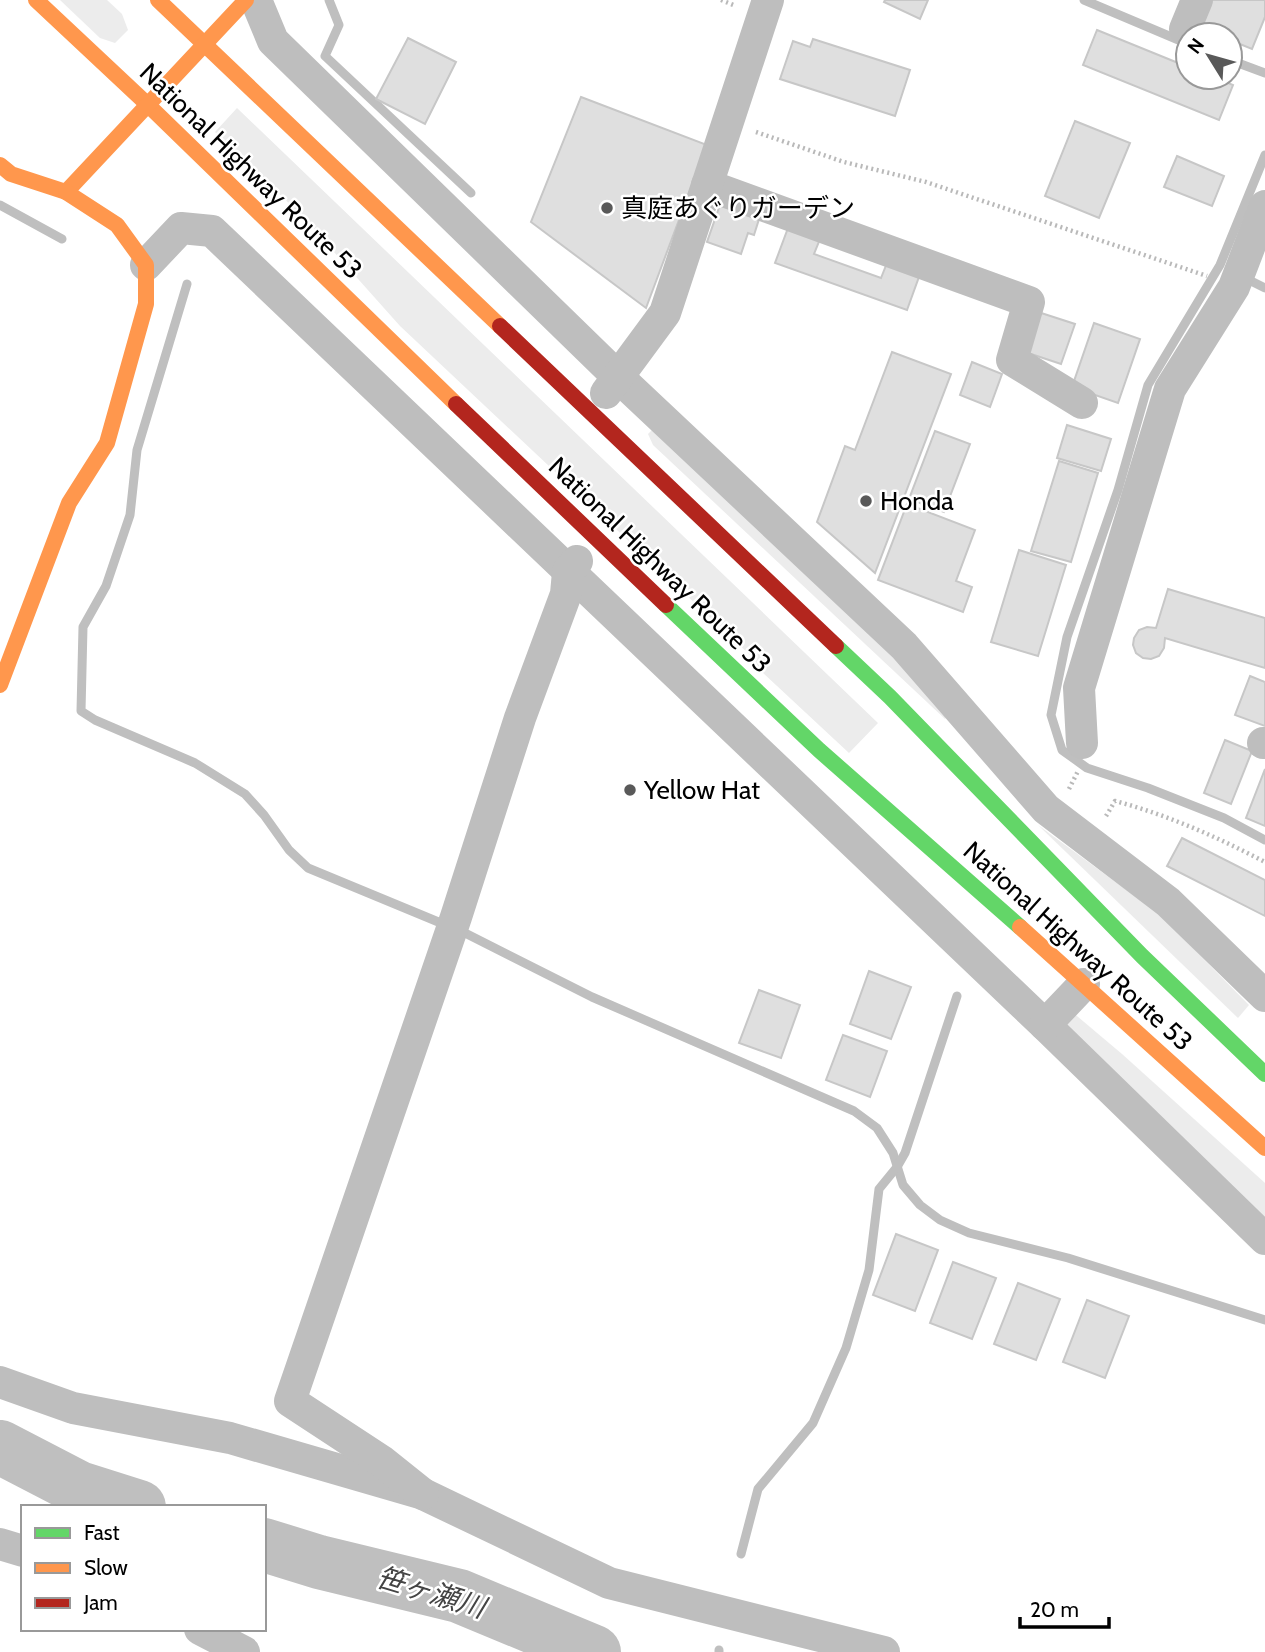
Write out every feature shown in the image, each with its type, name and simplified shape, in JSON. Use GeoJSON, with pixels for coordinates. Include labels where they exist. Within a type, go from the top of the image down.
{"type":"FeatureCollection","features":[{"type":"Feature","properties":{"kind":"main road","name":"National Highway Route 53"},"geometry":{"type":"LineString","coordinates":[[36,0],[819,750],[1265,1148]]}},
{"type":"Feature","properties":{"kind":"main road","name":"National Highway Route 53"},"geometry":{"type":"LineString","coordinates":[[158,0],[890,697],[1132,946],[1265,1074]]}},
{"type":"Feature","properties":{"kind":"main road"},"geometry":{"type":"LineString","coordinates":[[66,192],[246,0]]}},
{"type":"Feature","properties":{"kind":"main road"},"geometry":{"type":"LineString","coordinates":[[0,165],[10,174],[66,192],[117,225],[146,265],[146,303],[107,443],[69,503],[0,685]]}},
{"type":"Feature","properties":{"kind":"street"},"geometry":{"type":"LineString","coordinates":[[256,0],[273,41],[617,376],[904,646],[1046,809],[1168,902],[1265,996]]}},
{"type":"Feature","properties":{"kind":"street"},"geometry":{"type":"LineString","coordinates":[[593,412],[665,313],[768,0]]}},
{"type":"Feature","properties":{"kind":"street"},"geometry":{"type":"LineString","coordinates":[[1188,21],[1197,0]]}},
{"type":"Feature","properties":{"kind":"street"},"geometry":{"type":"LineString","coordinates":[[707,185],[1029,302],[1012,360],[1082,403]]}},
{"type":"Feature","properties":{"kind":"street"},"geometry":{"type":"LineString","coordinates":[[1082,743],[1079,688],[1170,389],[1234,287],[1265,206]]}},
{"type":"Feature","properties":{"kind":"street"},"geometry":{"type":"LineString","coordinates":[[146,265],[181,228],[212,231],[1045,1025],[1265,1239]]}},
{"type":"Feature","properties":{"kind":"street"},"geometry":{"type":"LineString","coordinates":[[423,1494],[383,1462],[290,1401],[452,927],[520,718],[566,594],[568,572],[595,538]]}},
{"type":"Feature","properties":{"kind":"street"},"geometry":{"type":"LineString","coordinates":[[1045,1025],[1084,984]]}},
{"type":"Feature","properties":{"kind":"street"},"geometry":{"type":"LineString","coordinates":[[0,1382],[73,1409],[230,1438],[423,1494],[609,1583],[884,1652]]}},
{"type":"Feature","properties":{"kind":"street"},"geometry":{"type":"LineString","coordinates":[[0,1544],[21,1550]]}},
{"type":"Feature","properties":{"kind":"street"},"geometry":{"type":"LineString","coordinates":[[204,1631],[244,1652]]}},
{"type":"Feature","properties":{"kind":"path"},"geometry":{"type":"LineString","coordinates":[[728,122],[844,162],[926,182],[1198,272]]}},
{"type":"Feature","properties":{"kind":"path"},"geometry":{"type":"LineString","coordinates":[[1101,826],[1115,801],[1213,835],[1265,862]]}},
{"type":"Feature","properties":{"kind":"shaded area"},"geometry":{"type":"Polygon","coordinates":[[[60,0],[107,0],[122,14],[128,30],[115,43],[100,38],[60,0]]]}},
{"type":"Feature","properties":{"kind":"shaded area"},"geometry":{"type":"Polygon","coordinates":[[[237,108],[878,723],[849,753],[761,671],[751,656],[400,326],[301,215],[215,132],[237,108]]]}},
{"type":"Feature","properties":{"kind":"shaded area"},"geometry":{"type":"Polygon","coordinates":[[[655,427],[952,710],[945,719],[653,445],[648,434],[655,427]]]}},
{"type":"Feature","properties":{"kind":"shaded area"},"geometry":{"type":"Polygon","coordinates":[[[1038,825],[1159,914],[1249,1005],[1238,1018],[1038,825]]]}},
{"type":"Feature","properties":{"kind":"shaded area"},"geometry":{"type":"Polygon","coordinates":[[[1071,1011],[1265,1183],[1265,1222],[1063,1028],[1071,1011]]]}},
{"type":"Feature","properties":{"kind":"building"},"geometry":{"type":"Polygon","coordinates":[[[928,0],[920,19],[884,2],[928,0]]]}},
{"type":"Feature","properties":{"kind":"building"},"geometry":{"type":"Polygon","coordinates":[[[1202,0],[1265,0],[1265,17],[1252,49],[1244,46],[1244,21],[1194,21],[1202,0]]]}},
{"type":"Feature","properties":{"kind":"building"},"geometry":{"type":"Polygon","coordinates":[[[1097,30],[1174,61],[1174,91],[1231,91],[1219,120],[1083,65],[1097,30]]]}},
{"type":"Feature","properties":{"kind":"building"},"geometry":{"type":"Polygon","coordinates":[[[408,38],[456,62],[425,124],[376,99],[408,38]]]}},
{"type":"Feature","properties":{"kind":"building"},"geometry":{"type":"Polygon","coordinates":[[[813,39],[910,70],[895,116],[780,79],[793,41],[810,47],[813,39]]]}},
{"type":"Feature","properties":{"kind":"building"},"geometry":{"type":"Polygon","coordinates":[[[581,97],[707,145],[646,308],[531,222],[581,97]]]}},
{"type":"Feature","properties":{"kind":"building"},"geometry":{"type":"Polygon","coordinates":[[[1075,121],[1130,143],[1099,218],[1045,196],[1075,121]]]}},
{"type":"Feature","properties":{"kind":"building"},"geometry":{"type":"Polygon","coordinates":[[[1177,156],[1224,176],[1212,206],[1164,187],[1177,156]]]}},
{"type":"Feature","properties":{"kind":"building"},"geometry":{"type":"Polygon","coordinates":[[[721,202],[760,216],[754,235],[748,233],[741,254],[707,242],[721,202]]]}},
{"type":"Feature","properties":{"kind":"building"},"geometry":{"type":"Polygon","coordinates":[[[788,228],[820,239],[814,254],[881,278],[887,263],[920,274],[907,310],[775,263],[788,228]]]}},
{"type":"Feature","properties":{"kind":"building"},"geometry":{"type":"Polygon","coordinates":[[[1035,311],[1075,324],[1061,364],[1022,351],[1035,311]]]}},
{"type":"Feature","properties":{"kind":"building"},"geometry":{"type":"Polygon","coordinates":[[[1094,323],[1140,339],[1118,403],[1072,387],[1094,323]]]}},
{"type":"Feature","properties":{"kind":"building"},"geometry":{"type":"Polygon","coordinates":[[[892,352],[951,374],[875,573],[817,522],[845,446],[855,450],[892,352]]]}},
{"type":"Feature","properties":{"kind":"building"},"geometry":{"type":"Polygon","coordinates":[[[972,362],[1002,374],[990,407],[960,395],[972,362]]]}},
{"type":"Feature","properties":{"kind":"building"},"geometry":{"type":"Polygon","coordinates":[[[1067,425],[1111,439],[1101,471],[1057,458],[1067,425]]]}},
{"type":"Feature","properties":{"kind":"building"},"geometry":{"type":"Polygon","coordinates":[[[935,431],[970,444],[944,512],[909,499],[935,431]]]}},
{"type":"Feature","properties":{"kind":"building"},"geometry":{"type":"Polygon","coordinates":[[[1059,461],[1098,473],[1071,562],[1031,551],[1059,461]]]}},
{"type":"Feature","properties":{"kind":"building"},"geometry":{"type":"Polygon","coordinates":[[[907,504],[975,530],[956,581],[972,587],[963,612],[878,580],[907,504]]]}},
{"type":"Feature","properties":{"kind":"building"},"geometry":{"type":"Polygon","coordinates":[[[1019,550],[1066,565],[1038,656],[991,642],[1019,550]]]}},
{"type":"Feature","properties":{"kind":"building"},"geometry":{"type":"Polygon","coordinates":[[[1168,589],[1265,618],[1265,668],[1165,638],[1164,648],[1159,656],[1143,658],[1136,653],[1134,638],[1139,630],[1156,628],[1168,589]]]}},
{"type":"Feature","properties":{"kind":"building"},"geometry":{"type":"Polygon","coordinates":[[[1250,676],[1265,682],[1265,726],[1235,715],[1250,676]]]}},
{"type":"Feature","properties":{"kind":"building"},"geometry":{"type":"Polygon","coordinates":[[[1225,740],[1252,751],[1231,804],[1204,793],[1225,740]]]}},
{"type":"Feature","properties":{"kind":"building"},"geometry":{"type":"Polygon","coordinates":[[[1265,769],[1265,826],[1246,818],[1265,769]]]}},
{"type":"Feature","properties":{"kind":"building"},"geometry":{"type":"Polygon","coordinates":[[[1182,838],[1265,880],[1265,916],[1167,866],[1182,838]]]}},
{"type":"Feature","properties":{"kind":"building"},"geometry":{"type":"Polygon","coordinates":[[[869,971],[911,987],[891,1039],[850,1024],[869,971]]]}},
{"type":"Feature","properties":{"kind":"building"},"geometry":{"type":"Polygon","coordinates":[[[759,990],[800,1005],[781,1058],[739,1043],[759,990]]]}},
{"type":"Feature","properties":{"kind":"building"},"geometry":{"type":"Polygon","coordinates":[[[843,1035],[887,1051],[870,1097],[826,1080],[843,1035]]]}},
{"type":"Feature","properties":{"kind":"building"},"geometry":{"type":"Polygon","coordinates":[[[896,1234],[938,1250],[915,1311],[873,1295],[896,1234]]]}},
{"type":"Feature","properties":{"kind":"building"},"geometry":{"type":"Polygon","coordinates":[[[953,1262],[996,1278],[972,1339],[930,1323],[953,1262]]]}},
{"type":"Feature","properties":{"kind":"building"},"geometry":{"type":"Polygon","coordinates":[[[1018,1283],[1060,1299],[1036,1360],[994,1344],[1018,1283]]]}},
{"type":"Feature","properties":{"kind":"building"},"geometry":{"type":"Polygon","coordinates":[[[1087,1300],[1129,1316],[1105,1378],[1063,1362],[1087,1300]]]}},
{"type":"Feature","properties":{"kind":"waterway"},"geometry":{"type":"LineString","coordinates":[[329,0],[339,25],[325,56],[471,193]]}},
{"type":"Feature","properties":{"kind":"waterway"},"geometry":{"type":"LineString","coordinates":[[1084,0],[1174,38]]}},
{"type":"Feature","properties":{"kind":"waterway"},"geometry":{"type":"LineString","coordinates":[[1244,65],[1265,73]]}},
{"type":"Feature","properties":{"kind":"waterway"},"geometry":{"type":"LineString","coordinates":[[1265,155],[1220,265],[1148,385],[1118,490],[1067,637],[1051,715],[1062,750],[1087,768],[1148,788],[1224,818],[1265,840]]}},
{"type":"Feature","properties":{"kind":"waterway"},"geometry":{"type":"LineString","coordinates":[[0,205],[62,239]]}},
{"type":"Feature","properties":{"kind":"waterway"},"geometry":{"type":"LineString","coordinates":[[1249,280],[1265,288]]}},
{"type":"Feature","properties":{"kind":"waterway"},"geometry":{"type":"LineString","coordinates":[[187,284],[137,450],[130,515],[106,586],[83,627],[81,711],[95,720],[195,763],[245,794],[289,850],[308,868],[465,933],[592,997],[854,1111],[877,1128],[893,1153],[903,1185],[920,1205],[940,1220],[969,1233],[1068,1258],[1265,1320]]}},
{"type":"Feature","properties":{"kind":"waterway"},"geometry":{"type":"LineString","coordinates":[[741,1554],[758,1489],[813,1423],[846,1348],[869,1270],[879,1189],[905,1153],[957,996]]}},
{"type":"Feature","properties":{"kind":"waterway","name":"笹ヶ瀬川"},"geometry":{"type":"LineString","coordinates":[[0,1447],[79,1488],[133,1505]]}},
{"type":"Feature","properties":{"kind":"waterway","name":"笹ヶ瀬川"},"geometry":{"type":"LineString","coordinates":[[266,1546],[319,1562],[459,1596],[594,1652]]}},
{"type":"Feature","properties":{"kind":"traffic: fast"},"geometry":{"type":"LineString","coordinates":[[666,605],[819,750],[1020,927]]}},
{"type":"Feature","properties":{"kind":"traffic: fast"},"geometry":{"type":"LineString","coordinates":[[836,646],[890,697],[1142,956],[1265,1074]]}},
{"type":"Feature","properties":{"kind":"traffic: slow"},"geometry":{"type":"LineString","coordinates":[[36,0],[456,404]]}},
{"type":"Feature","properties":{"kind":"traffic: slow"},"geometry":{"type":"LineString","coordinates":[[158,0],[500,326]]}},
{"type":"Feature","properties":{"kind":"traffic: slow"},"geometry":{"type":"LineString","coordinates":[[0,165],[11,174],[66,192],[246,0]]}},
{"type":"Feature","properties":{"kind":"traffic: slow"},"geometry":{"type":"LineString","coordinates":[[0,685],[69,503],[107,443],[146,304],[146,265],[117,225],[66,192]]}},
{"type":"Feature","properties":{"kind":"traffic: slow"},"geometry":{"type":"LineString","coordinates":[[1020,927],[1265,1148]]}},
{"type":"Feature","properties":{"kind":"traffic: jam"},"geometry":{"type":"LineString","coordinates":[[500,326],[836,646]]}},
{"type":"Feature","properties":{"kind":"traffic: jam"},"geometry":{"type":"LineString","coordinates":[[456,404],[666,605]]}},
{"type":"Feature","properties":{"kind":"place","name":"真庭あぐりガーデン"},"geometry":{"type":"Point","coordinates":[607,208]}},
{"type":"Feature","properties":{"kind":"place","name":"Honda"},"geometry":{"type":"Point","coordinates":[866,501]}},
{"type":"Feature","properties":{"kind":"place","name":"Yellow Hat"},"geometry":{"type":"Point","coordinates":[630,790]}}]}
